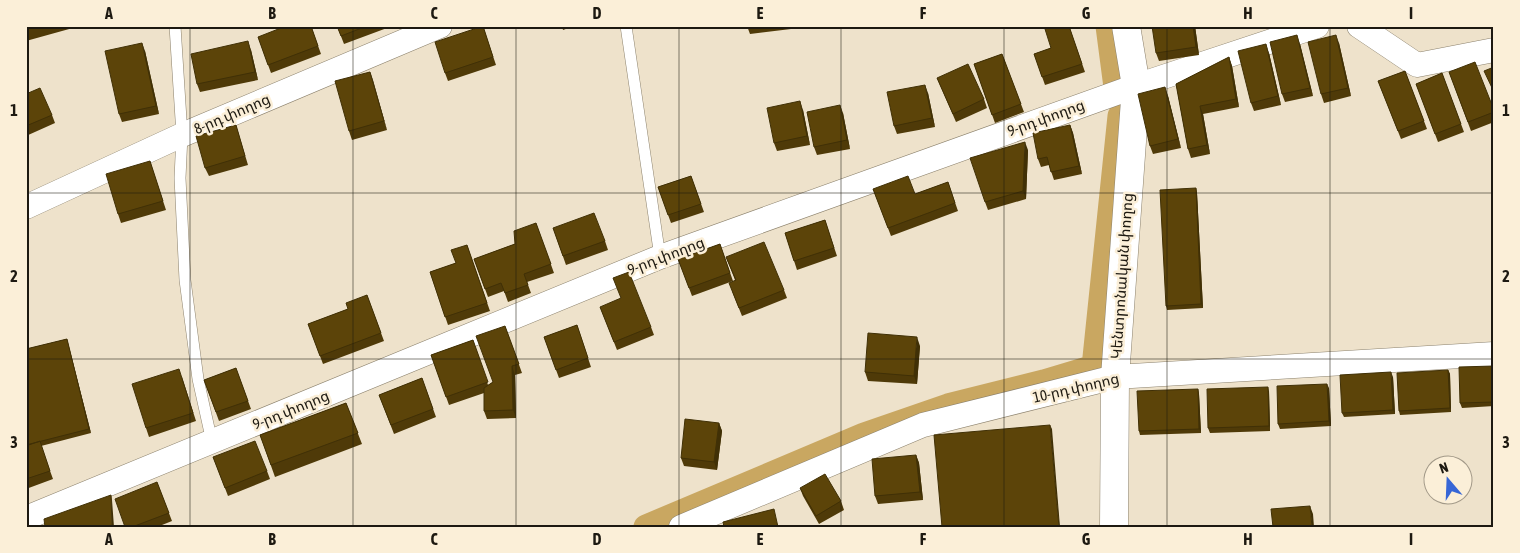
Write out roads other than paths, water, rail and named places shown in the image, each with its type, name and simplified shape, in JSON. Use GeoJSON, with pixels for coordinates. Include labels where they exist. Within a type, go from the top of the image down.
{"type":"FeatureCollection","features":[{"type":"Feature","properties":{"kind":"main road","name":"Կենտրոնական փողոց"},"geometry":{"type":"LineString","coordinates":[[1114,527],[1114,377],[1136,86],[1126,26]]}},
{"type":"Feature","properties":{"kind":"street","name":"8-րդ փողոց"},"geometry":{"type":"LineString","coordinates":[[26,207],[182,135],[440,26]]}},
{"type":"Feature","properties":{"kind":"street","name":"9-րդ փողոց"},"geometry":{"type":"LineString","coordinates":[[26,518],[660,257],[1136,86],[1317,26]]}},
{"type":"Feature","properties":{"kind":"street"},"geometry":{"type":"LineString","coordinates":[[1358,26],[1417,66],[1494,50]]}},
{"type":"Feature","properties":{"kind":"street","name":"10-րդ փողոց"},"geometry":{"type":"LineString","coordinates":[[681,527],[922,425],[1114,377],[1494,354]]}},
{"type":"Feature","properties":{"kind":"lane"},"geometry":{"type":"LineString","coordinates":[[175,26],[182,135],[180,178],[185,280],[198,379],[212,442]]}},
{"type":"Feature","properties":{"kind":"lane"},"geometry":{"type":"LineString","coordinates":[[626,26],[660,257]]}},
{"type":"Feature","properties":{"kind":"waterway"},"geometry":{"type":"LineString","coordinates":[[1108,26],[1116,87]]}},
{"type":"Feature","properties":{"kind":"waterway"},"geometry":{"type":"LineString","coordinates":[[646,527],[864,435],[948,406],[1044,382],[1094,367],[1120,116]]}}]}
